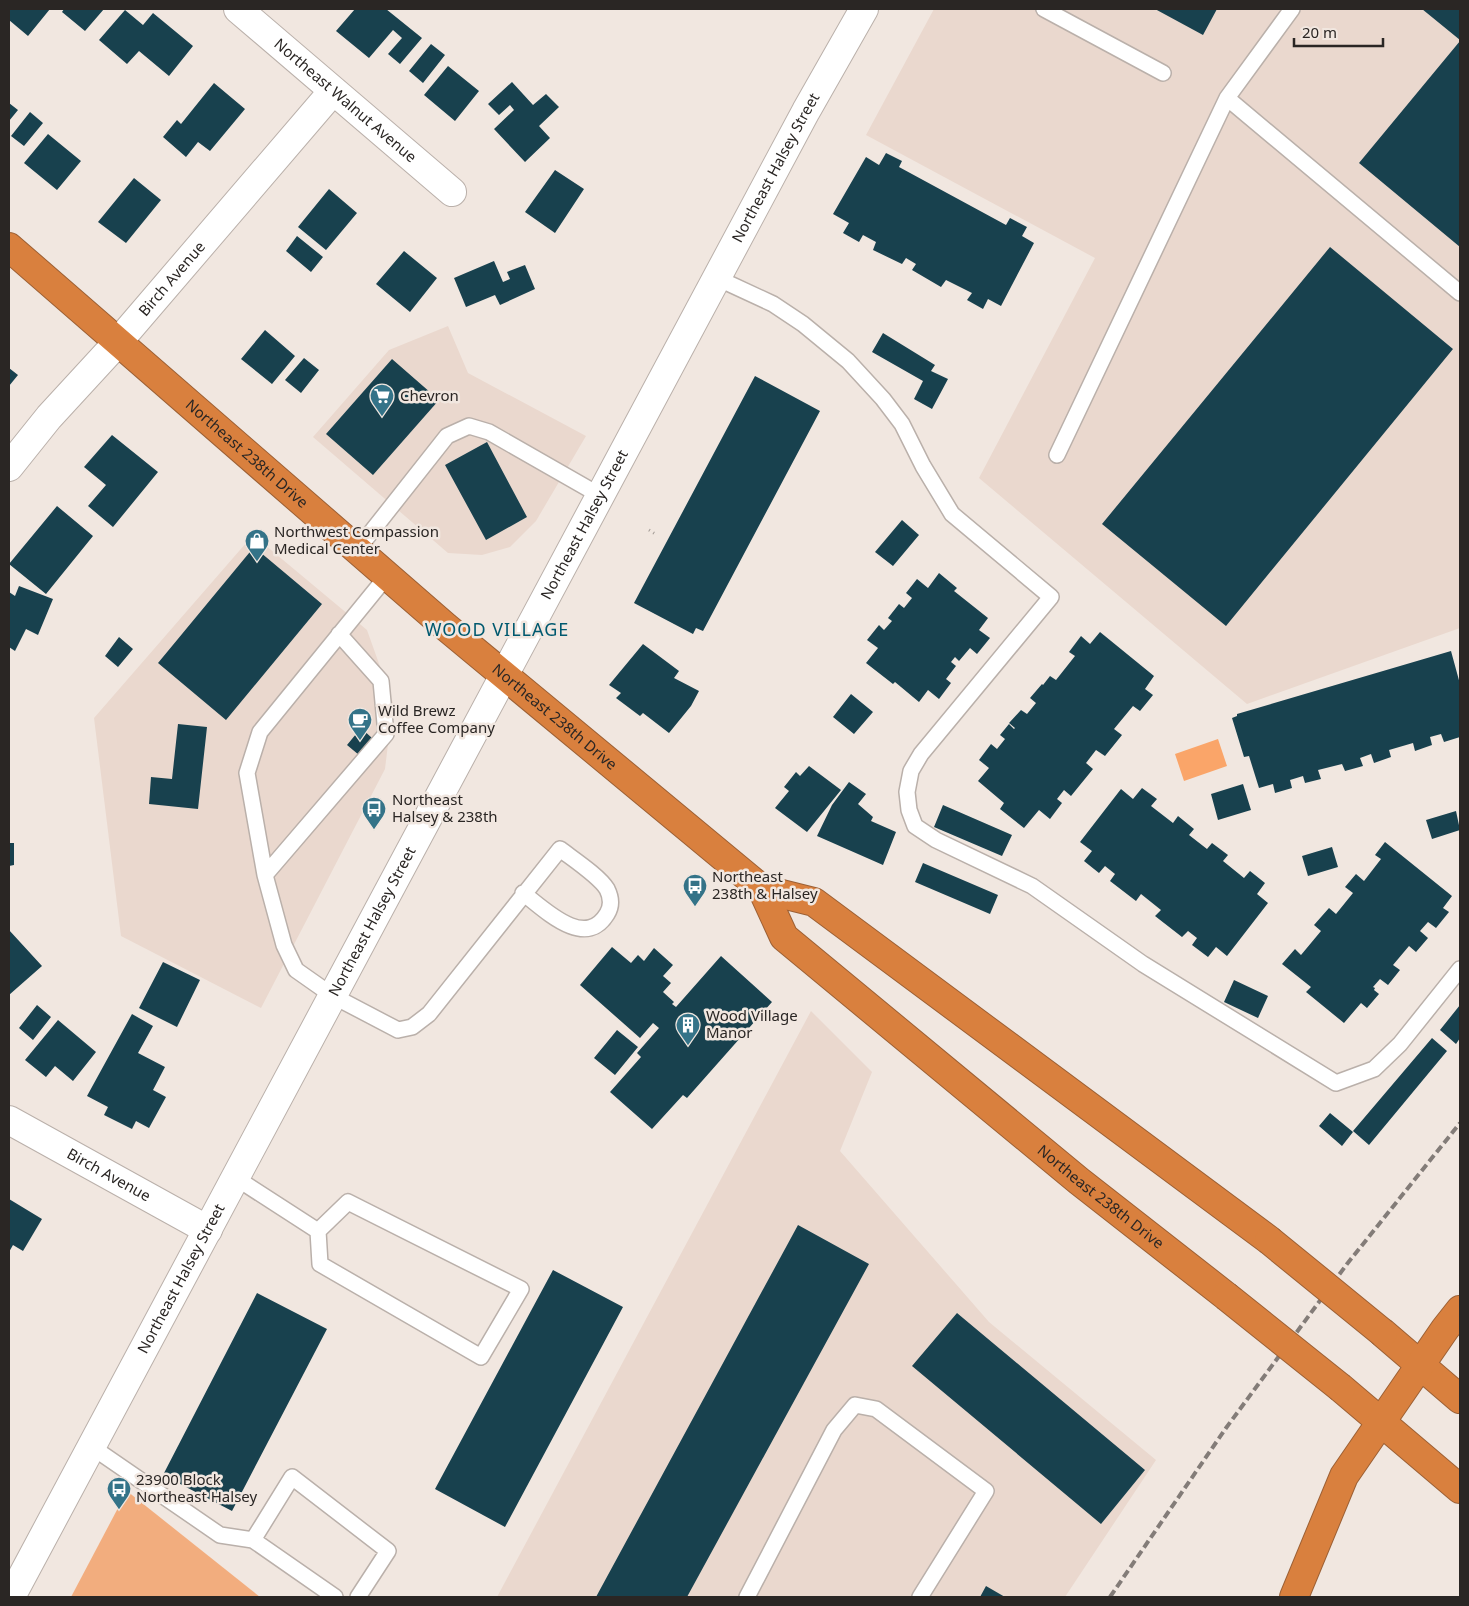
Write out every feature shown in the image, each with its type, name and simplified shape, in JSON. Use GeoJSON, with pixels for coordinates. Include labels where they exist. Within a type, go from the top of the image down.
{"type":"FeatureCollection","features":[{"type":"Feature","properties":{"kind":"highway","name":"Northeast 238th Drive"},"geometry":{"type":"LineString","coordinates":[[9,248],[387,576],[762,889],[784,936],[1079,1181],[1341,1388],[1460,1489]]}},
{"type":"Feature","properties":{"kind":"highway","name":"Northeast 238th Drive"},"geometry":{"type":"LineString","coordinates":[[762,889],[814,902],[1269,1240],[1460,1399]]}},
{"type":"Feature","properties":{"kind":"highway"},"geometry":{"type":"LineString","coordinates":[[1294,1597],[1344,1476],[1460,1310]]}},
{"type":"Feature","properties":{"kind":"street","name":"Northeast Walnut Avenue"},"geometry":{"type":"LineString","coordinates":[[238,9],[452,192]]}},
{"type":"Feature","properties":{"kind":"street","name":"Northeast Halsey Street"},"geometry":{"type":"LineString","coordinates":[[11,1597],[806,111],[864,9]]}},
{"type":"Feature","properties":{"kind":"street","name":"Birch Avenue"},"geometry":{"type":"LineString","coordinates":[[9,467],[49,417],[118,342],[333,91]]}},
{"type":"Feature","properties":{"kind":"street","name":"Birch Avenue"},"geometry":{"type":"LineString","coordinates":[[9,1120],[208,1230]]}},
{"type":"Feature","properties":{"kind":"lane"},"geometry":{"type":"LineString","coordinates":[[1044,9],[1163,73]]}},
{"type":"Feature","properties":{"kind":"lane"},"geometry":{"type":"LineString","coordinates":[[1057,455],[1227,98],[1292,9]]}},
{"type":"Feature","properties":{"kind":"lane"},"geometry":{"type":"LineString","coordinates":[[1227,98],[1460,294]]}},
{"type":"Feature","properties":{"kind":"lane"},"geometry":{"type":"LineString","coordinates":[[717,278],[773,304],[803,324],[848,361],[883,399],[902,424],[923,466],[952,514],[1051,598],[910,771],[907,792],[909,810],[915,826],[936,840],[1032,886],[1143,964],[1336,1084],[1374,1069],[1400,1044],[1460,969]]}},
{"type":"Feature","properties":{"kind":"lane"},"geometry":{"type":"LineString","coordinates":[[357,550],[447,436],[469,426],[489,432],[601,496]]}},
{"type":"Feature","properties":{"kind":"lane"},"geometry":{"type":"LineString","coordinates":[[387,576],[260,732],[247,773],[265,875],[284,945],[296,970],[333,996],[398,1030],[412,1027],[429,1014],[524,893],[560,849],[606,888],[611,900],[608,913],[600,924],[587,930],[571,927],[554,917],[524,893]]}},
{"type":"Feature","properties":{"kind":"lane"},"geometry":{"type":"LineString","coordinates":[[265,875],[386,734],[380,681],[339,634]]}},
{"type":"Feature","properties":{"kind":"lane"},"geometry":{"type":"LineString","coordinates":[[236,1178],[318,1230]]}},
{"type":"Feature","properties":{"kind":"lane"},"geometry":{"type":"LineString","coordinates":[[348,1202],[521,1289],[482,1357],[320,1264],[318,1230],[348,1202]]}},
{"type":"Feature","properties":{"kind":"lane"},"geometry":{"type":"LineString","coordinates":[[746,1597],[834,1430],[854,1404],[876,1409],[986,1492],[920,1597]]}},
{"type":"Feature","properties":{"kind":"lane"},"geometry":{"type":"LineString","coordinates":[[92,1447],[220,1535],[253,1540],[334,1597]]}},
{"type":"Feature","properties":{"kind":"lane"},"geometry":{"type":"LineString","coordinates":[[253,1540],[292,1477],[388,1551],[358,1597]]}},
{"type":"Feature","properties":{"kind":"path"},"geometry":{"type":"LineString","coordinates":[[649,530],[657,535]]}},
{"type":"Feature","properties":{"kind":"shaded area"},"geometry":{"type":"Polygon","coordinates":[[[934,9],[1460,9],[1460,628],[1247,704],[979,478],[1095,258],[866,135],[934,9]]]}},
{"type":"Feature","properties":{"kind":"shaded area","name":"Chevron"},"geometry":{"type":"Polygon","coordinates":[[[448,326],[468,373],[586,436],[536,521],[510,547],[482,555],[448,553],[313,437],[389,350],[448,326]]]}},
{"type":"Feature","properties":{"kind":"shaded area"},"geometry":{"type":"Polygon","coordinates":[[[253,535],[367,630],[393,703],[385,769],[261,1008],[121,936],[94,718],[253,535]]]}},
{"type":"Feature","properties":{"kind":"shaded area"},"geometry":{"type":"Polygon","coordinates":[[[1218,739],[1227,766],[1184,781],[1175,754],[1218,739]]]}},
{"type":"Feature","properties":{"kind":"shaded area"},"geometry":{"type":"Polygon","coordinates":[[[811,1011],[872,1072],[840,1151],[989,1322],[1156,1460],[1065,1597],[497,1597],[811,1011]]]}},
{"type":"Feature","properties":{"kind":"shaded area"},"geometry":{"type":"Polygon","coordinates":[[[127,1491],[260,1597],[71,1597],[127,1491]]]}},
{"type":"Feature","properties":{"kind":"building"},"geometry":{"type":"Polygon","coordinates":[[[9,9],[50,9],[28,36],[9,20],[9,9]]]}},
{"type":"Feature","properties":{"kind":"building"},"geometry":{"type":"Polygon","coordinates":[[[64,9],[104,9],[85,31],[62,12],[64,9]]]}},
{"type":"Feature","properties":{"kind":"building"},"geometry":{"type":"Polygon","coordinates":[[[355,9],[386,9],[422,38],[400,64],[388,54],[402,38],[393,30],[369,58],[336,31],[355,9]]]}},
{"type":"Feature","properties":{"kind":"building"},"geometry":{"type":"Polygon","coordinates":[[[1155,9],[1217,9],[1203,35],[1155,9]]]}},
{"type":"Feature","properties":{"kind":"building"},"geometry":{"type":"Polygon","coordinates":[[[1422,9],[1460,9],[1460,40],[1422,9]]]}},
{"type":"Feature","properties":{"kind":"building"},"geometry":{"type":"Polygon","coordinates":[[[125,10],[143,25],[153,13],[193,46],[169,76],[139,51],[127,64],[99,40],[125,10]]]}},
{"type":"Feature","properties":{"kind":"building"},"geometry":{"type":"Polygon","coordinates":[[[1460,41],[1460,247],[1359,163],[1460,41]]]}},
{"type":"Feature","properties":{"kind":"building"},"geometry":{"type":"Polygon","coordinates":[[[431,44],[445,55],[423,83],[409,71],[431,44]]]}},
{"type":"Feature","properties":{"kind":"building"},"geometry":{"type":"Polygon","coordinates":[[[448,66],[479,91],[455,121],[424,95],[448,66]]]}},
{"type":"Feature","properties":{"kind":"building"},"geometry":{"type":"Polygon","coordinates":[[[512,82],[533,105],[546,94],[559,107],[539,126],[550,138],[525,162],[494,129],[514,110],[510,105],[499,115],[488,104],[512,82]]]}},
{"type":"Feature","properties":{"kind":"building"},"geometry":{"type":"Polygon","coordinates":[[[214,83],[245,109],[210,151],[198,142],[186,157],[163,137],[177,120],[181,124],[214,83]]]}},
{"type":"Feature","properties":{"kind":"building"},"geometry":{"type":"Polygon","coordinates":[[[9,103],[18,110],[9,121],[9,103]]]}},
{"type":"Feature","properties":{"kind":"building"},"geometry":{"type":"Polygon","coordinates":[[[30,112],[43,123],[24,146],[11,136],[30,112]]]}},
{"type":"Feature","properties":{"kind":"building"},"geometry":{"type":"Polygon","coordinates":[[[48,134],[81,161],[57,190],[24,163],[48,134]]]}},
{"type":"Feature","properties":{"kind":"building"},"geometry":{"type":"Polygon","coordinates":[[[886,153],[902,161],[899,167],[1006,225],[1010,218],[1027,227],[1022,236],[1034,243],[1001,306],[988,299],[983,309],[967,300],[972,293],[946,280],[941,287],[912,270],[916,264],[906,258],[902,264],[873,250],[876,242],[863,235],[859,242],[843,233],[849,223],[833,214],[866,157],[879,165],[886,153]]]}},
{"type":"Feature","properties":{"kind":"building"},"geometry":{"type":"Polygon","coordinates":[[[555,170],[584,189],[555,233],[525,212],[555,170]]]}},
{"type":"Feature","properties":{"kind":"building"},"geometry":{"type":"Polygon","coordinates":[[[134,178],[161,200],[126,243],[98,222],[134,178]]]}},
{"type":"Feature","properties":{"kind":"building"},"geometry":{"type":"Polygon","coordinates":[[[329,189],[357,213],[326,250],[298,227],[329,189]]]}},
{"type":"Feature","properties":{"kind":"building"},"geometry":{"type":"Polygon","coordinates":[[[297,236],[323,257],[311,272],[286,251],[297,236]]]}},
{"type":"Feature","properties":{"kind":"building"},"geometry":{"type":"Polygon","coordinates":[[[1330,247],[1453,349],[1226,626],[1102,524],[1330,247]]]}},
{"type":"Feature","properties":{"kind":"building"},"geometry":{"type":"Polygon","coordinates":[[[404,251],[437,278],[410,312],[376,284],[404,251]]]}},
{"type":"Feature","properties":{"kind":"building"},"geometry":{"type":"Polygon","coordinates":[[[494,261],[503,282],[510,279],[507,272],[525,265],[535,289],[500,305],[495,295],[466,307],[454,278],[494,261]]]}},
{"type":"Feature","properties":{"kind":"building"},"geometry":{"type":"Polygon","coordinates":[[[265,330],[295,356],[272,384],[241,359],[265,330]]]}},
{"type":"Feature","properties":{"kind":"building"},"geometry":{"type":"Polygon","coordinates":[[[883,333],[935,365],[931,371],[948,379],[932,409],[914,399],[923,381],[872,352],[883,333]]]}},
{"type":"Feature","properties":{"kind":"building"},"geometry":{"type":"Polygon","coordinates":[[[304,358],[319,370],[301,393],[285,380],[304,358]]]}},
{"type":"Feature","properties":{"kind":"building","name":"Chevron"},"geometry":{"type":"Polygon","coordinates":[[[392,359],[439,400],[373,475],[326,434],[392,359]]]}},
{"type":"Feature","properties":{"kind":"building"},"geometry":{"type":"Polygon","coordinates":[[[9,368],[18,375],[9,386],[9,368]]]}},
{"type":"Feature","properties":{"kind":"building"},"geometry":{"type":"Polygon","coordinates":[[[755,376],[820,411],[703,631],[696,628],[693,634],[634,603],[755,376]]]}},
{"type":"Feature","properties":{"kind":"building"},"geometry":{"type":"Polygon","coordinates":[[[112,435],[158,472],[113,527],[88,506],[106,485],[84,467],[112,435]]]}},
{"type":"Feature","properties":{"kind":"building"},"geometry":{"type":"Polygon","coordinates":[[[487,442],[527,517],[486,540],[445,465],[487,442]]]}},
{"type":"Feature","properties":{"kind":"building"},"geometry":{"type":"Polygon","coordinates":[[[57,506],[93,536],[46,594],[9,564],[57,506]]]}},
{"type":"Feature","properties":{"kind":"building"},"geometry":{"type":"Polygon","coordinates":[[[902,520],[919,535],[893,566],[875,552],[902,520]]]}},
{"type":"Feature","properties":{"kind":"building"},"geometry":{"type":"Polygon","coordinates":[[[254,547],[322,604],[226,720],[158,663],[254,547]]]}},
{"type":"Feature","properties":{"kind":"building"},"geometry":{"type":"Polygon","coordinates":[[[939,573],[957,588],[954,591],[988,618],[979,630],[990,638],[977,654],[970,648],[959,661],[955,657],[951,662],[956,666],[946,679],[951,683],[939,699],[928,690],[919,702],[895,682],[893,684],[866,663],[878,648],[867,640],[879,625],[884,630],[892,621],[888,618],[899,604],[904,608],[912,598],[906,593],[917,579],[928,588],[939,573]]]}},
{"type":"Feature","properties":{"kind":"building"},"geometry":{"type":"Polygon","coordinates":[[[19,586],[53,599],[38,635],[26,629],[15,651],[9,647],[9,592],[15,596],[19,586]]]}},
{"type":"Feature","properties":{"kind":"building"},"geometry":{"type":"Polygon","coordinates":[[[1100,632],[1154,676],[1145,689],[1153,695],[1140,711],[1133,706],[1114,729],[1122,735],[1105,756],[1096,750],[1086,763],[1093,769],[1071,796],[1064,790],[1057,799],[1062,803],[1050,819],[1039,810],[1024,828],[1000,809],[1004,803],[978,781],[989,768],[979,760],[991,744],[997,749],[1005,739],[1000,735],[1009,724],[1015,728],[1009,723],[1021,710],[1027,714],[1036,703],[1030,698],[1042,684],[1050,676],[1056,680],[1075,656],[1069,652],[1081,636],[1090,644],[1100,632]]]}},
{"type":"Feature","properties":{"kind":"building"},"geometry":{"type":"Polygon","coordinates":[[[119,637],[133,649],[118,667],[105,656],[119,637]]]}},
{"type":"Feature","properties":{"kind":"building"},"geometry":{"type":"Polygon","coordinates":[[[643,644],[679,671],[674,678],[699,691],[691,706],[669,733],[643,713],[640,716],[616,698],[621,693],[609,685],[643,644]]]}},
{"type":"Feature","properties":{"kind":"building"},"geometry":{"type":"Polygon","coordinates":[[[1451,651],[1460,684],[1460,737],[1444,742],[1441,734],[1430,737],[1432,745],[1415,751],[1413,743],[1389,750],[1391,757],[1374,763],[1371,754],[1360,758],[1363,766],[1345,771],[1342,764],[1318,770],[1321,779],[1305,783],[1303,776],[1290,780],[1292,788],[1275,793],[1273,784],[1259,788],[1249,756],[1244,757],[1232,718],[1237,716],[1237,714],[1451,651]]]}},
{"type":"Feature","properties":{"kind":"building"},"geometry":{"type":"Polygon","coordinates":[[[851,694],[873,712],[854,734],[833,717],[851,694]]]}},
{"type":"Feature","properties":{"kind":"building"},"geometry":{"type":"Polygon","coordinates":[[[178,724],[207,727],[198,809],[149,804],[151,777],[172,779],[178,724]]]}},
{"type":"Feature","properties":{"kind":"building","name":"Wild Brewz Coffee Company"},"geometry":{"type":"Polygon","coordinates":[[[361,728],[372,738],[359,755],[347,745],[361,728]]]}},
{"type":"Feature","properties":{"kind":"building"},"geometry":{"type":"Polygon","coordinates":[[[809,766],[841,790],[807,832],[775,808],[789,791],[784,787],[796,772],[800,776],[809,766]]]}},
{"type":"Feature","properties":{"kind":"building"},"geometry":{"type":"Polygon","coordinates":[[[849,782],[866,794],[858,804],[873,817],[871,821],[896,832],[883,865],[817,836],[832,805],[849,782]]]}},
{"type":"Feature","properties":{"kind":"building"},"geometry":{"type":"Polygon","coordinates":[[[1243,784],[1251,810],[1218,820],[1211,794],[1243,784]]]}},
{"type":"Feature","properties":{"kind":"building"},"geometry":{"type":"Polygon","coordinates":[[[1142,788],[1157,799],[1151,806],[1173,823],[1178,816],[1194,829],[1189,835],[1207,849],[1212,843],[1228,855],[1223,861],[1244,878],[1250,871],[1265,883],[1257,894],[1268,903],[1227,956],[1216,947],[1208,957],[1192,945],[1197,938],[1188,931],[1182,937],[1155,916],[1161,910],[1141,894],[1136,901],[1110,881],[1115,874],[1105,866],[1099,873],[1084,861],[1092,851],[1080,842],[1121,789],[1133,799],[1142,788]]]}},
{"type":"Feature","properties":{"kind":"building"},"geometry":{"type":"Polygon","coordinates":[[[943,805],[1012,835],[1002,856],[934,827],[943,805]]]}},
{"type":"Feature","properties":{"kind":"building"},"geometry":{"type":"Polygon","coordinates":[[[1456,811],[1460,830],[1432,839],[1426,820],[1456,811]]]}},
{"type":"Feature","properties":{"kind":"building"},"geometry":{"type":"Polygon","coordinates":[[[1385,842],[1452,896],[1443,908],[1449,912],[1436,928],[1428,922],[1420,931],[1428,938],[1416,952],[1409,946],[1393,965],[1400,970],[1388,985],[1380,979],[1373,987],[1379,994],[1367,1008],[1361,1003],[1344,1023],[1306,992],[1311,987],[1282,964],[1295,949],[1301,955],[1321,931],[1314,925],[1329,908],[1336,914],[1353,893],[1345,887],[1356,874],[1364,881],[1381,859],[1375,855],[1385,842]]]}},
{"type":"Feature","properties":{"kind":"building"},"geometry":{"type":"Polygon","coordinates":[[[9,843],[14,843],[14,865],[9,866],[9,843]]]}},
{"type":"Feature","properties":{"kind":"building"},"geometry":{"type":"Polygon","coordinates":[[[1332,847],[1338,867],[1308,876],[1302,856],[1332,847]]]}},
{"type":"Feature","properties":{"kind":"building"},"geometry":{"type":"Polygon","coordinates":[[[923,863],[998,895],[990,914],[915,882],[923,863]]]}},
{"type":"Feature","properties":{"kind":"building"},"geometry":{"type":"Polygon","coordinates":[[[9,930],[42,966],[9,995],[9,930]]]}},
{"type":"Feature","properties":{"kind":"building","name":"Wood Village Manor"},"geometry":{"type":"Polygon","coordinates":[[[612,947],[631,963],[638,955],[644,961],[654,948],[673,965],[663,976],[671,983],[663,992],[674,1002],[672,1004],[676,1007],[721,956],[772,1002],[687,1098],[683,1095],[652,1129],[610,1092],[641,1057],[637,1053],[659,1028],[653,1023],[640,1038],[580,985],[612,947]]]}},
{"type":"Feature","properties":{"kind":"building"},"geometry":{"type":"Polygon","coordinates":[[[163,962],[200,980],[177,1027],[139,1008],[163,962]]]}},
{"type":"Feature","properties":{"kind":"building"},"geometry":{"type":"Polygon","coordinates":[[[1234,980],[1268,996],[1258,1018],[1224,1002],[1234,980]]]}},
{"type":"Feature","properties":{"kind":"building"},"geometry":{"type":"Polygon","coordinates":[[[37,1005],[51,1017],[33,1040],[19,1028],[37,1005]]]}},
{"type":"Feature","properties":{"kind":"building"},"geometry":{"type":"Polygon","coordinates":[[[1460,1005],[1460,1038],[1456,1044],[1440,1030],[1460,1005]]]}},
{"type":"Feature","properties":{"kind":"building"},"geometry":{"type":"Polygon","coordinates":[[[132,1014],[153,1026],[138,1053],[165,1067],[153,1090],[166,1097],[149,1128],[136,1121],[132,1129],[104,1115],[108,1107],[87,1096],[132,1014]]]}},
{"type":"Feature","properties":{"kind":"building"},"geometry":{"type":"Polygon","coordinates":[[[58,1020],[96,1052],[73,1081],[55,1066],[46,1077],[25,1060],[58,1020]]]}},
{"type":"Feature","properties":{"kind":"building"},"geometry":{"type":"Polygon","coordinates":[[[617,1030],[638,1047],[615,1075],[594,1058],[617,1030]]]}},
{"type":"Feature","properties":{"kind":"building"},"geometry":{"type":"Polygon","coordinates":[[[1432,1038],[1447,1051],[1369,1145],[1353,1131],[1432,1038]]]}},
{"type":"Feature","properties":{"kind":"building"},"geometry":{"type":"Polygon","coordinates":[[[1330,1113],[1353,1132],[1342,1146],[1319,1126],[1330,1113]]]}},
{"type":"Feature","properties":{"kind":"building"},"geometry":{"type":"Polygon","coordinates":[[[9,1199],[42,1219],[23,1251],[13,1245],[9,1252],[9,1199]]]}},
{"type":"Feature","properties":{"kind":"building"},"geometry":{"type":"Polygon","coordinates":[[[798,1225],[869,1264],[687,1597],[596,1597],[798,1225]]]}},
{"type":"Feature","properties":{"kind":"building"},"geometry":{"type":"Polygon","coordinates":[[[553,1270],[623,1307],[505,1527],[435,1489],[553,1270]]]}},
{"type":"Feature","properties":{"kind":"building"},"geometry":{"type":"Polygon","coordinates":[[[257,1293],[327,1329],[232,1511],[163,1475],[257,1293]]]}},
{"type":"Feature","properties":{"kind":"building"},"geometry":{"type":"Polygon","coordinates":[[[957,1313],[1145,1470],[1101,1524],[912,1366],[957,1313]]]}},
{"type":"Feature","properties":{"kind":"building"},"geometry":{"type":"Polygon","coordinates":[[[986,1586],[1005,1597],[980,1597],[986,1586]]]}},
{"type":"Feature","properties":{"kind":"railway"},"geometry":{"type":"LineString","coordinates":[[1110,1597],[1226,1428],[1347,1264],[1460,1123]]}},
{"type":"Feature","properties":{"kind":"place","name":"Chevron"},"geometry":{"type":"Point","coordinates":[382,417]}},
{"type":"Feature","properties":{"kind":"place","name":"Northwest Compassion Medical Center"},"geometry":{"type":"Point","coordinates":[257,562]}},
{"type":"Feature","properties":{"kind":"place","name":"Wild Brewz Coffee Company"},"geometry":{"type":"Point","coordinates":[360,741]}},
{"type":"Feature","properties":{"kind":"place","name":"Northeast Halsey & 238th"},"geometry":{"type":"Point","coordinates":[374,830]}},
{"type":"Feature","properties":{"kind":"place","name":"Northeast 238th & Halsey"},"geometry":{"type":"Point","coordinates":[695,907]}},
{"type":"Feature","properties":{"kind":"place","name":"Wood Village Manor"},"geometry":{"type":"Point","coordinates":[688,1046]}},
{"type":"Feature","properties":{"kind":"place","name":"23900 Block Northeast Halsey"},"geometry":{"type":"Point","coordinates":[119,1510]}},
{"type":"Feature","properties":{"kind":"district","name":"WOOD VILLAGE"},"geometry":{"type":"Point","coordinates":[497,630]}}]}
